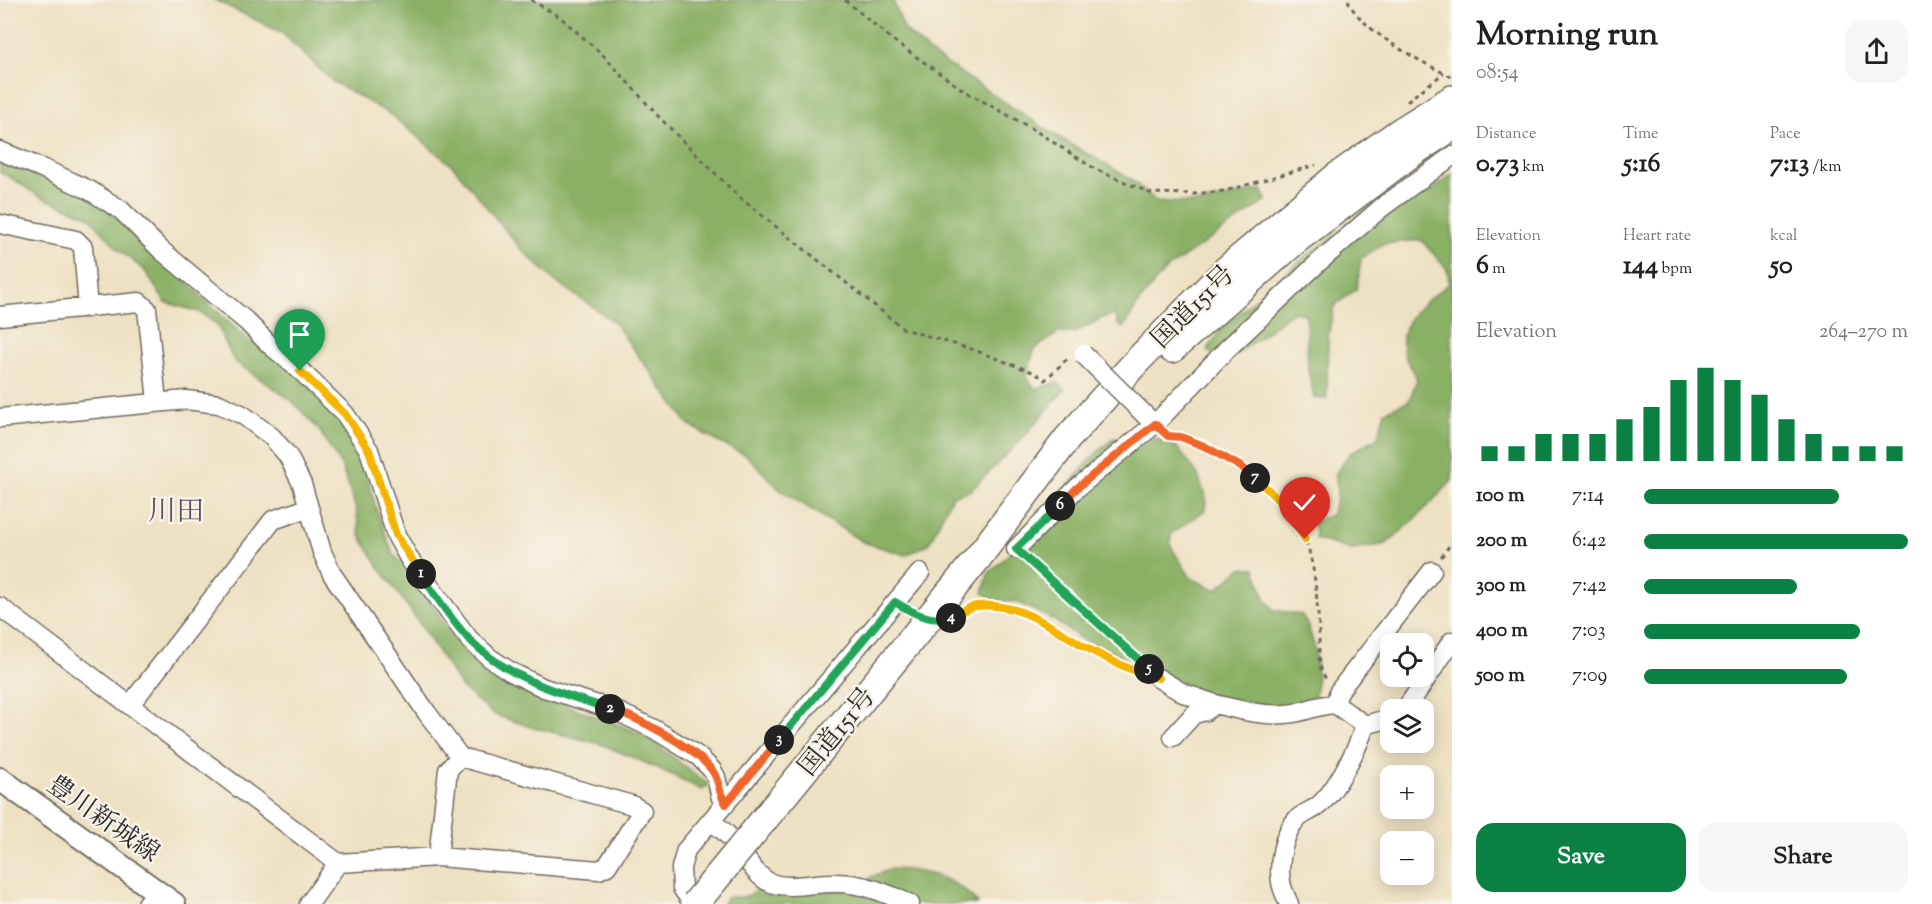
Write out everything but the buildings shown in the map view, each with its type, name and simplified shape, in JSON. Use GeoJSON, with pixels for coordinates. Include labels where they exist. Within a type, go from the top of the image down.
{"type":"FeatureCollection","features":[{"type":"Feature","properties":{"kind":"highway","name":"国道151号"},"geometry":{"type":"LineString","coordinates":[[977,559],[1067,439],[1137,361],[1226,270],[1335,177],[1452,99]]}},
{"type":"Feature","properties":{"kind":"highway","name":"国道151号"},"geometry":{"type":"LineString","coordinates":[[694,904],[977,559],[1075,446],[1154,365],[1296,240],[1412,153],[1452,127]]}},
{"type":"Feature","properties":{"kind":"main road","name":"豊川新城線"},"geometry":{"type":"LineString","coordinates":[[0,779],[159,900]]}},
{"type":"Feature","properties":{"kind":"street"},"geometry":{"type":"LineString","coordinates":[[0,151],[89,190],[121,210],[161,250],[246,321],[345,414],[369,450],[396,535],[469,639],[511,672],[544,687],[614,710],[654,729],[698,756],[712,770],[721,798],[726,804]]}},
{"type":"Feature","properties":{"kind":"street"},"geometry":{"type":"LineString","coordinates":[[1016,549],[1077,488],[1157,426],[1228,348],[1319,262],[1382,208],[1452,156]]}},
{"type":"Feature","properties":{"kind":"street"},"geometry":{"type":"LineString","coordinates":[[0,224],[76,240],[83,247],[88,308]]}},
{"type":"Feature","properties":{"kind":"street"},"geometry":{"type":"LineString","coordinates":[[0,316],[140,302],[147,309],[157,401]]}},
{"type":"Feature","properties":{"kind":"street"},"geometry":{"type":"LineString","coordinates":[[1083,354],[1157,426]]}},
{"type":"Feature","properties":{"kind":"street"},"geometry":{"type":"LineString","coordinates":[[0,418],[186,399],[219,404],[243,415],[272,436],[288,456],[302,483],[322,552],[332,574],[427,713],[460,757],[632,805],[642,811],[607,866],[599,870],[438,857],[338,863],[0,607]]}},
{"type":"Feature","properties":{"kind":"street"},"geometry":{"type":"LineString","coordinates":[[130,705],[273,520],[308,508]]}},
{"type":"Feature","properties":{"kind":"street"},"geometry":{"type":"LineString","coordinates":[[1330,704],[1432,571]]}},
{"type":"Feature","properties":{"kind":"street"},"geometry":{"type":"LineString","coordinates":[[694,904],[682,888],[681,868],[686,850],[920,573]]}},
{"type":"Feature","properties":{"kind":"street"},"geometry":{"type":"LineString","coordinates":[[1412,699],[1452,641]]}},
{"type":"Feature","properties":{"kind":"street"},"geometry":{"type":"LineString","coordinates":[[1158,678],[1183,693],[1215,704],[1266,714],[1294,713],[1313,706],[1330,704],[1365,725],[1380,721]]}},
{"type":"Feature","properties":{"kind":"street"},"geometry":{"type":"LineString","coordinates":[[1173,737],[1194,714],[1206,711],[1215,704]]}},
{"type":"Feature","properties":{"kind":"street"},"geometry":{"type":"LineString","coordinates":[[1288,904],[1281,884],[1281,875],[1288,834],[1294,822],[1320,805],[1331,791],[1361,739],[1365,725]]}},
{"type":"Feature","properties":{"kind":"street"},"geometry":{"type":"LineString","coordinates":[[438,857],[448,770],[460,757]]}},
{"type":"Feature","properties":{"kind":"street"},"geometry":{"type":"LineString","coordinates":[[709,822],[722,830],[761,876],[772,883],[789,885],[837,882],[864,885],[881,890],[910,904]]}},
{"type":"Feature","properties":{"kind":"street"},"geometry":{"type":"LineString","coordinates":[[309,904],[338,863]]}},
{"type":"Feature","properties":{"kind":"path"},"geometry":{"type":"LineString","coordinates":[[531,0],[560,17],[604,56],[658,116],[739,197],[904,329],[974,350],[1035,373],[1045,380],[1077,349],[1083,354]]}},
{"type":"Feature","properties":{"kind":"path"},"geometry":{"type":"LineString","coordinates":[[845,0],[894,41],[966,92],[1031,128],[1095,169],[1150,193],[1194,194],[1225,191],[1320,164]]}},
{"type":"Feature","properties":{"kind":"path"},"geometry":{"type":"LineString","coordinates":[[1348,0],[1368,28],[1423,63],[1452,77]]}},
{"type":"Feature","properties":{"kind":"path"},"geometry":{"type":"LineString","coordinates":[[1406,101],[1444,73]]}},
{"type":"Feature","properties":{"kind":"path"},"geometry":{"type":"LineString","coordinates":[[1157,426],[1204,446],[1243,468],[1275,495],[1295,519],[1305,539],[1313,574],[1321,667],[1327,681],[1330,704]]}},
{"type":"Feature","properties":{"kind":"path"},"geometry":{"type":"LineString","coordinates":[[1016,549],[1158,678]]}},
{"type":"Feature","properties":{"kind":"path"},"geometry":{"type":"LineString","coordinates":[[958,614],[973,606],[1003,606],[1023,611],[1098,654],[1139,673],[1158,678]]}},
{"type":"Feature","properties":{"kind":"green space"},"geometry":{"type":"Polygon","coordinates":[[[215,0],[893,0],[904,29],[930,53],[1053,134],[1131,179],[1157,202],[1201,203],[1262,189],[1266,201],[1164,271],[1139,302],[1124,328],[1118,324],[1114,314],[1074,333],[1058,333],[1034,350],[1027,377],[1035,389],[1057,382],[1065,389],[1020,441],[971,490],[952,496],[929,544],[906,555],[863,542],[780,490],[746,455],[688,424],[613,321],[556,282],[521,249],[454,167],[390,114],[333,82],[282,33],[215,0]]]}},
{"type":"Feature","properties":{"kind":"green space"},"geometry":{"type":"Polygon","coordinates":[[[0,158],[89,194],[184,278],[246,338],[302,378],[346,431],[364,465],[376,508],[393,554],[416,577],[449,632],[467,655],[504,682],[643,734],[709,785],[702,790],[601,744],[531,727],[493,714],[462,688],[379,567],[360,535],[356,509],[341,465],[319,430],[291,400],[234,361],[217,325],[199,312],[165,302],[145,271],[117,248],[90,217],[39,196],[7,175],[0,173],[0,158]]]}},
{"type":"Feature","properties":{"kind":"green space"},"geometry":{"type":"Polygon","coordinates":[[[1452,174],[1452,481],[1414,520],[1386,544],[1352,550],[1315,539],[1314,522],[1331,515],[1337,497],[1336,473],[1349,454],[1378,437],[1385,411],[1409,401],[1417,379],[1404,353],[1405,328],[1416,311],[1449,284],[1447,269],[1421,240],[1383,244],[1361,259],[1357,288],[1334,306],[1328,336],[1327,399],[1314,398],[1308,370],[1306,314],[1292,312],[1227,362],[1207,351],[1221,329],[1301,260],[1377,201],[1401,203],[1431,191],[1452,174]]]}},
{"type":"Feature","properties":{"kind":"green space"},"geometry":{"type":"Polygon","coordinates":[[[1114,438],[1140,445],[1156,438],[1176,446],[1197,473],[1206,497],[1205,510],[1171,534],[1171,547],[1191,578],[1216,590],[1241,568],[1255,568],[1265,599],[1274,610],[1302,615],[1307,624],[1315,654],[1317,676],[1315,696],[1280,708],[1198,694],[1152,665],[1127,658],[1082,639],[1052,619],[1017,602],[994,600],[983,593],[988,574],[1008,555],[1092,457],[1114,438]]]}},
{"type":"Feature","properties":{"kind":"green space"},"geometry":{"type":"Polygon","coordinates":[[[890,869],[938,876],[960,887],[978,904],[723,904],[727,897],[746,897],[762,887],[863,888],[871,877],[890,869]]]}},
{"type":"Feature","properties":{"kind":"district","name":"川田"},"geometry":{"type":"Point","coordinates":[176,510]}},
{"type":"Feature","properties":{"kind":"route"},"geometry":{"type":"LineString","coordinates":[[300,371],[345,414],[358,432],[369,450],[396,535],[410,560],[469,639],[490,658],[511,672],[544,687],[614,710],[654,729],[698,756],[712,770],[721,798],[726,804],[895,602],[916,615],[935,620],[950,619],[973,606],[1003,606],[1023,611],[1098,654],[1139,673],[1158,678],[1016,549],[1077,488],[1155,424],[1168,436],[1181,437],[1204,446],[1243,468],[1275,495],[1295,519],[1305,539]]}}]}
